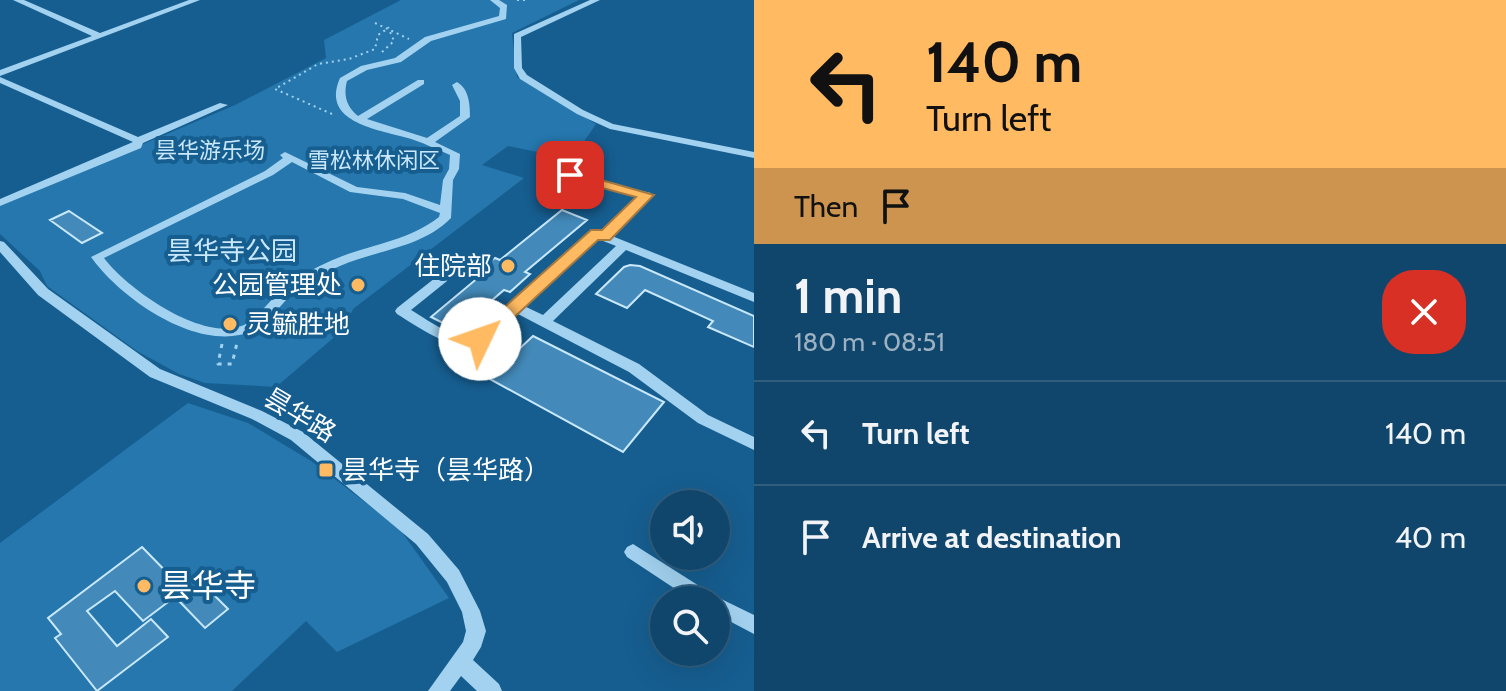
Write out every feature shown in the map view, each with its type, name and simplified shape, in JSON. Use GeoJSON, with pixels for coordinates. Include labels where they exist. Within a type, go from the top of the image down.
{"type":"FeatureCollection","features":[{"type":"Feature","properties":{"kind":"street"},"geometry":{"type":"LineString","coordinates":[[17,0],[96,35]]}},
{"type":"Feature","properties":{"kind":"street"},"geometry":{"type":"LineString","coordinates":[[0,73],[183,0]]}},
{"type":"Feature","properties":{"kind":"street"},"geometry":{"type":"LineString","coordinates":[[0,67],[196,0]]}},
{"type":"Feature","properties":{"kind":"street"},"geometry":{"type":"LineString","coordinates":[[446,211],[405,196],[354,190],[288,156],[269,173],[97,257],[104,270],[139,301],[169,317],[224,333],[250,327],[287,292],[339,261],[414,239],[433,228],[445,218],[446,211],[448,180],[454,169],[455,154],[359,120],[344,109],[340,90],[347,76],[398,60],[442,34],[505,14],[504,7],[494,0]]}},
{"type":"Feature","properties":{"kind":"street"},"geometry":{"type":"LineString","coordinates":[[596,0],[517,36],[519,73],[545,92],[610,126],[754,155]]}},
{"type":"Feature","properties":{"kind":"street"},"geometry":{"type":"LineString","coordinates":[[497,18],[516,26]]}},
{"type":"Feature","properties":{"kind":"street"},"geometry":{"type":"LineString","coordinates":[[0,80],[138,141],[223,105]]}},
{"type":"Feature","properties":{"kind":"street"},"geometry":{"type":"LineString","coordinates":[[359,120],[421,82]]}},
{"type":"Feature","properties":{"kind":"street"},"geometry":{"type":"LineString","coordinates":[[428,142],[465,117],[465,101],[457,85]]}},
{"type":"Feature","properties":{"kind":"street"},"geometry":{"type":"LineString","coordinates":[[0,203],[137,146],[138,141]]}},
{"type":"Feature","properties":{"kind":"street"},"geometry":{"type":"LineString","coordinates":[[553,168],[588,182],[647,195],[604,237]]}},
{"type":"Feature","properties":{"kind":"street"},"geometry":{"type":"LineString","coordinates":[[453,270],[402,311],[448,336],[465,341],[480,339],[596,234],[754,298]]}},
{"type":"Feature","properties":{"kind":"street"},"geometry":{"type":"LineString","coordinates":[[545,321],[624,245]]}},
{"type":"Feature","properties":{"kind":"street","name":"昙华路"},"geometry":{"type":"LineString","coordinates":[[3,251],[43,292],[155,373],[257,415],[297,436],[422,539],[453,576],[471,611],[476,631],[471,647],[438,691]]}},
{"type":"Feature","properties":{"kind":"street"},"geometry":{"type":"LineString","coordinates":[[515,307],[634,368],[703,419],[754,444]]}},
{"type":"Feature","properties":{"kind":"street"},"geometry":{"type":"LineString","coordinates":[[633,552],[686,586]]}},
{"type":"Feature","properties":{"kind":"street"},"geometry":{"type":"LineString","coordinates":[[730,612],[754,625]]}},
{"type":"Feature","properties":{"kind":"street"},"geometry":{"type":"LineString","coordinates":[[460,662],[492,691]]}},
{"type":"Feature","properties":{"kind":"path"},"geometry":{"type":"LineString","coordinates":[[517,0],[527,0]]}},
{"type":"Feature","properties":{"kind":"path"},"geometry":{"type":"LineString","coordinates":[[375,23],[419,46]]}},
{"type":"Feature","properties":{"kind":"path"},"geometry":{"type":"LineString","coordinates":[[371,67],[375,57],[394,41],[387,28]]}},
{"type":"Feature","properties":{"kind":"path"},"geometry":{"type":"LineString","coordinates":[[359,120],[347,120],[275,89],[318,64],[349,59],[375,49],[378,35],[387,28]]}},
{"type":"Feature","properties":{"kind":"path"},"geometry":{"type":"LineString","coordinates":[[220,358],[218,364],[232,364],[234,358]]}},
{"type":"Feature","properties":{"kind":"green space","name":"昙华寺公园"},"geometry":{"type":"Polygon","coordinates":[[[401,0],[579,0],[512,33],[517,77],[596,124],[572,159],[508,146],[482,165],[524,178],[353,309],[345,328],[276,387],[205,383],[179,374],[137,351],[47,286],[40,271],[0,234],[0,205],[235,105],[326,58],[324,40],[401,0]]]}},
{"type":"Feature","properties":{"kind":"green space"},"geometry":{"type":"Polygon","coordinates":[[[188,403],[248,423],[311,461],[399,528],[449,598],[337,652],[306,621],[232,691],[0,691],[0,543],[188,403]]]}},
{"type":"Feature","properties":{"kind":"building","name":"住院部"},"geometry":{"type":"Polygon","coordinates":[[[562,210],[587,220],[525,272],[530,274],[510,292],[504,290],[457,330],[431,317],[479,277],[473,275],[495,258],[500,260],[562,210]]]}},
{"type":"Feature","properties":{"kind":"building"},"geometry":{"type":"Polygon","coordinates":[[[69,211],[102,233],[82,243],[50,220],[69,211]]]}},
{"type":"Feature","properties":{"kind":"building"},"geometry":{"type":"Polygon","coordinates":[[[630,265],[640,266],[754,316],[754,347],[708,327],[713,321],[645,290],[627,308],[596,294],[630,265]]]}},
{"type":"Feature","properties":{"kind":"building"},"geometry":{"type":"Polygon","coordinates":[[[533,336],[664,402],[623,452],[488,378],[533,336]]]}},
{"type":"Feature","properties":{"kind":"building"},"geometry":{"type":"Polygon","coordinates":[[[142,547],[184,590],[143,621],[115,591],[87,611],[117,646],[151,619],[168,637],[97,691],[55,638],[61,634],[48,618],[142,547]]]}},
{"type":"Feature","properties":{"kind":"building"},"geometry":{"type":"Polygon","coordinates":[[[203,584],[228,609],[205,628],[180,602],[203,584]]]}},
{"type":"Feature","properties":{"kind":"place","name":"住院部"},"geometry":{"type":"Point","coordinates":[508,266]}},
{"type":"Feature","properties":{"kind":"place","name":"公园管理处"},"geometry":{"type":"Point","coordinates":[358,285]}},
{"type":"Feature","properties":{"kind":"place","name":"灵毓胜地"},"geometry":{"type":"Point","coordinates":[230,324]}},
{"type":"Feature","properties":{"kind":"place","name":"昙华寺（昙华路）"},"geometry":{"type":"Point","coordinates":[326,470]}},
{"type":"Feature","properties":{"kind":"place","name":"昙华寺"},"geometry":{"type":"Point","coordinates":[144,586]}},
{"type":"Feature","properties":{"kind":"route"},"geometry":{"type":"LineString","coordinates":[[480,339],[596,234],[604,237],[647,195],[570,175]]}},
{"type":"Feature","properties":{"kind":"park label","name":"昙华游乐场"},"geometry":{"type":"Point","coordinates":[210,150]}},
{"type":"Feature","properties":{"kind":"park label","name":"雪松林休闲区"},"geometry":{"type":"Point","coordinates":[374,160]}}]}
